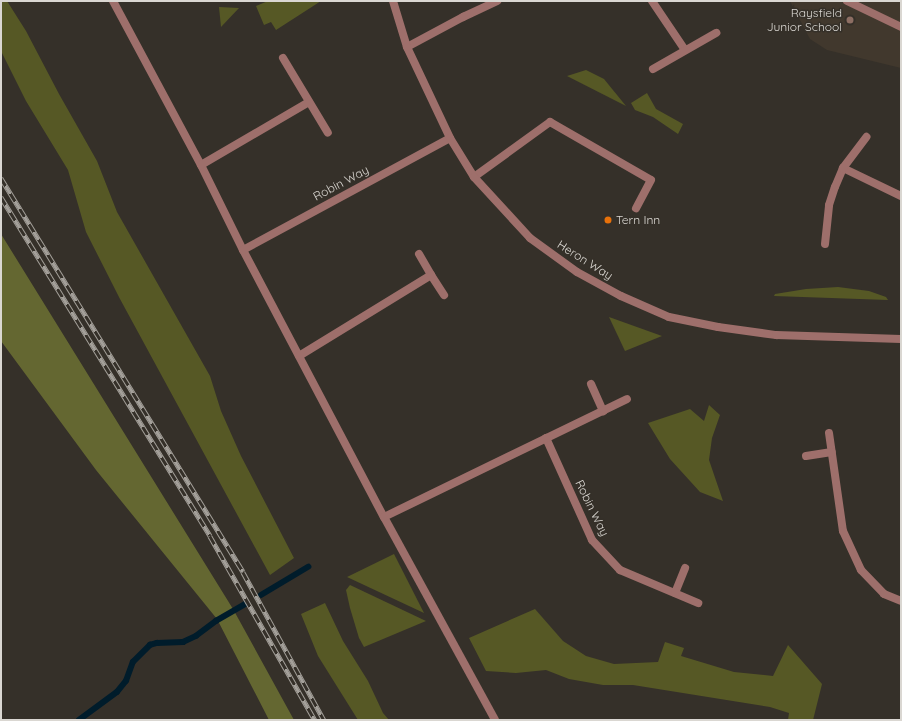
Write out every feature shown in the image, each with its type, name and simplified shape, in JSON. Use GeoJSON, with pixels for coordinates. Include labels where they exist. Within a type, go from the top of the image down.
{"type":"FeatureCollection","features":[{"type":"Feature","properties":{"kind":"street"},"geometry":{"type":"LineString","coordinates":[[113,1],[201,165],[243,250],[384,517],[495,720]]}},
{"type":"Feature","properties":{"kind":"street","name":"Heron Way"},"geometry":{"type":"LineString","coordinates":[[393,1],[407,47],[450,138],[474,177],[530,238],[577,272],[621,296],[669,316],[718,327],[776,335],[901,339]]}},
{"type":"Feature","properties":{"kind":"street"},"geometry":{"type":"LineString","coordinates":[[407,47],[463,17],[497,1]]}},
{"type":"Feature","properties":{"kind":"street"},"geometry":{"type":"LineString","coordinates":[[652,1],[685,50]]}},
{"type":"Feature","properties":{"kind":"street"},"geometry":{"type":"LineString","coordinates":[[847,1],[901,27]]}},
{"type":"Feature","properties":{"kind":"street"},"geometry":{"type":"LineString","coordinates":[[653,69],[716,33]]}},
{"type":"Feature","properties":{"kind":"street"},"geometry":{"type":"LineString","coordinates":[[283,58],[328,133]]}},
{"type":"Feature","properties":{"kind":"street"},"geometry":{"type":"LineString","coordinates":[[201,165],[309,102]]}},
{"type":"Feature","properties":{"kind":"street"},"geometry":{"type":"LineString","coordinates":[[474,177],[550,122],[651,180],[636,208]]}},
{"type":"Feature","properties":{"kind":"street"},"geometry":{"type":"LineString","coordinates":[[825,244],[829,205],[843,168],[866,137]]}},
{"type":"Feature","properties":{"kind":"street","name":"Robin Way"},"geometry":{"type":"LineString","coordinates":[[243,250],[450,138]]}},
{"type":"Feature","properties":{"kind":"street"},"geometry":{"type":"LineString","coordinates":[[843,168],[901,196]]}},
{"type":"Feature","properties":{"kind":"street"},"geometry":{"type":"LineString","coordinates":[[419,254],[444,295]]}},
{"type":"Feature","properties":{"kind":"street"},"geometry":{"type":"LineString","coordinates":[[299,356],[431,275]]}},
{"type":"Feature","properties":{"kind":"street"},"geometry":{"type":"LineString","coordinates":[[591,384],[603,410]]}},
{"type":"Feature","properties":{"kind":"street"},"geometry":{"type":"LineString","coordinates":[[384,517],[627,399]]}},
{"type":"Feature","properties":{"kind":"street"},"geometry":{"type":"LineString","coordinates":[[829,433],[843,531],[861,570],[884,594],[901,601]]}},
{"type":"Feature","properties":{"kind":"street","name":"Robin Way"},"geometry":{"type":"LineString","coordinates":[[546,438],[592,540],[620,570],[698,603]]}},
{"type":"Feature","properties":{"kind":"street"},"geometry":{"type":"LineString","coordinates":[[806,456],[832,452]]}},
{"type":"Feature","properties":{"kind":"street"},"geometry":{"type":"LineString","coordinates":[[675,593],[685,568]]}},
{"type":"Feature","properties":{"kind":"shaded area","name":"Raysfield Junior School"},"geometry":{"type":"Polygon","coordinates":[[[790,1],[901,1],[901,68],[827,50],[810,39],[790,1]]]}},
{"type":"Feature","properties":{"kind":"green space"},"geometry":{"type":"Polygon","coordinates":[[[1,1],[7,1],[26,31],[59,94],[97,161],[117,212],[210,376],[221,411],[241,456],[294,558],[270,575],[120,299],[86,232],[68,170],[26,101],[1,51],[1,1]]]}},
{"type":"Feature","properties":{"kind":"green space"},"geometry":{"type":"Polygon","coordinates":[[[268,1],[321,1],[276,30],[271,22],[264,25],[256,6],[268,1]]]}},
{"type":"Feature","properties":{"kind":"green space"},"geometry":{"type":"Polygon","coordinates":[[[219,7],[239,8],[221,27],[219,7]]]}},
{"type":"Feature","properties":{"kind":"green space"},"geometry":{"type":"Polygon","coordinates":[[[586,70],[604,79],[626,106],[567,76],[586,70]]]}},
{"type":"Feature","properties":{"kind":"green space"},"geometry":{"type":"Polygon","coordinates":[[[647,93],[656,109],[683,124],[678,134],[653,117],[635,110],[631,103],[647,93]]]}},
{"type":"Feature","properties":{"kind":"green space"},"geometry":{"type":"Polygon","coordinates":[[[1,234],[233,609],[294,720],[269,720],[217,619],[96,470],[1,341],[1,234]]]}},
{"type":"Feature","properties":{"kind":"green space"},"geometry":{"type":"Polygon","coordinates":[[[838,287],[869,291],[886,297],[888,300],[774,296],[775,294],[806,289],[838,287]]]}},
{"type":"Feature","properties":{"kind":"green space"},"geometry":{"type":"Polygon","coordinates":[[[609,317],[662,336],[625,351],[609,317]]]}},
{"type":"Feature","properties":{"kind":"green space"},"geometry":{"type":"Polygon","coordinates":[[[709,405],[720,415],[712,438],[709,460],[723,501],[700,492],[670,459],[648,423],[690,409],[704,421],[709,405]]]}},
{"type":"Feature","properties":{"kind":"green space"},"geometry":{"type":"Polygon","coordinates":[[[394,554],[424,613],[347,577],[394,554]]]}},
{"type":"Feature","properties":{"kind":"green space"},"geometry":{"type":"Polygon","coordinates":[[[350,585],[426,621],[364,647],[359,638],[350,608],[346,590],[350,585]]]}},
{"type":"Feature","properties":{"kind":"green space"},"geometry":{"type":"Polygon","coordinates":[[[325,603],[343,641],[368,681],[383,713],[389,720],[358,720],[318,656],[301,614],[325,603]]]}},
{"type":"Feature","properties":{"kind":"green space"},"geometry":{"type":"Polygon","coordinates":[[[535,609],[563,641],[586,656],[614,664],[658,662],[665,642],[684,648],[681,656],[734,672],[773,676],[788,645],[822,684],[813,720],[788,720],[789,713],[770,707],[633,685],[603,685],[569,679],[546,670],[516,673],[486,671],[469,638],[535,609]]]}},
{"type":"Feature","properties":{"kind":"waterway"},"geometry":{"type":"LineString","coordinates":[[261,595],[308,567]]}},
{"type":"Feature","properties":{"kind":"waterway"},"geometry":{"type":"LineString","coordinates":[[79,720],[117,692],[126,681],[133,662],[150,645],[157,643],[183,642],[196,636],[216,621],[245,604]]}},
{"type":"Feature","properties":{"kind":"railway"},"geometry":{"type":"LineString","coordinates":[[1,178],[243,572],[324,720]]}},
{"type":"Feature","properties":{"kind":"railway"},"geometry":{"type":"LineString","coordinates":[[1,197],[210,536],[315,720]]}},
{"type":"Feature","properties":{"kind":"place","name":"Raysfield Junior School"},"geometry":{"type":"Point","coordinates":[850,20]}},
{"type":"Feature","properties":{"kind":"place","name":"Tern Inn"},"geometry":{"type":"Point","coordinates":[608,220]}}]}
